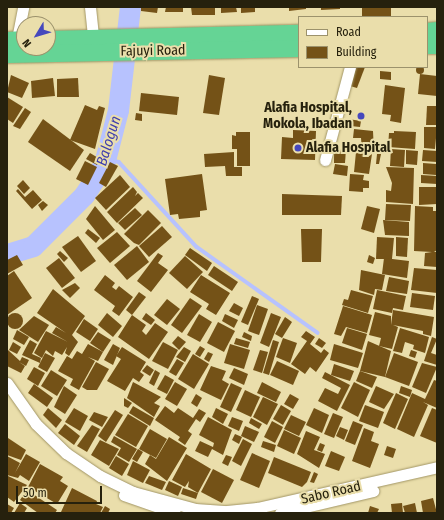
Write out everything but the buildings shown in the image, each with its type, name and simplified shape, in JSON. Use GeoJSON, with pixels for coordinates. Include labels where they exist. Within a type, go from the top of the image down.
{"type":"FeatureCollection","features":[{"type":"Feature","properties":{"kind":"highway","name":"Fajuyi Road"},"geometry":{"type":"LineString","coordinates":[[7,54],[125,44],[298,33]]}},
{"type":"Feature","properties":{"kind":"highway","name":"Fajuyi Road"},"geometry":{"type":"LineString","coordinates":[[56,39],[93,38],[125,44],[298,48]]}},
{"type":"Feature","properties":{"kind":"street"},"geometry":{"type":"LineString","coordinates":[[90,7],[93,38]]}},
{"type":"Feature","properties":{"kind":"street"},"geometry":{"type":"LineString","coordinates":[[325,160],[350,68]]}},
{"type":"Feature","properties":{"kind":"street","name":"Sabo Road"},"geometry":{"type":"LineString","coordinates":[[7,383],[36,424],[66,453],[94,472],[133,492],[195,509],[227,511],[257,508],[437,467]]}},
{"type":"Feature","properties":{"kind":"street"},"geometry":{"type":"LineString","coordinates":[[7,392],[40,437],[74,466],[138,503],[175,513]]}},
{"type":"Feature","properties":{"kind":"street","name":"Sabo Road"},"geometry":{"type":"LineString","coordinates":[[280,513],[437,475]]}},
{"type":"Feature","properties":{"kind":"waterway","name":"Balogun"},"geometry":{"type":"LineString","coordinates":[[7,254],[33,246],[84,195],[104,164],[118,110],[130,7]]}},
{"type":"Feature","properties":{"kind":"waterway"},"geometry":{"type":"LineString","coordinates":[[105,159],[119,162],[197,247],[318,333]]}},
{"type":"Feature","properties":{"kind":"place","name":"Alafia Hospital, Mokola, Ibadan"},"geometry":{"type":"Point","coordinates":[361,116]}},
{"type":"Feature","properties":{"kind":"place","name":"Alafia Hospital"},"geometry":{"type":"Point","coordinates":[298,148]}}]}
